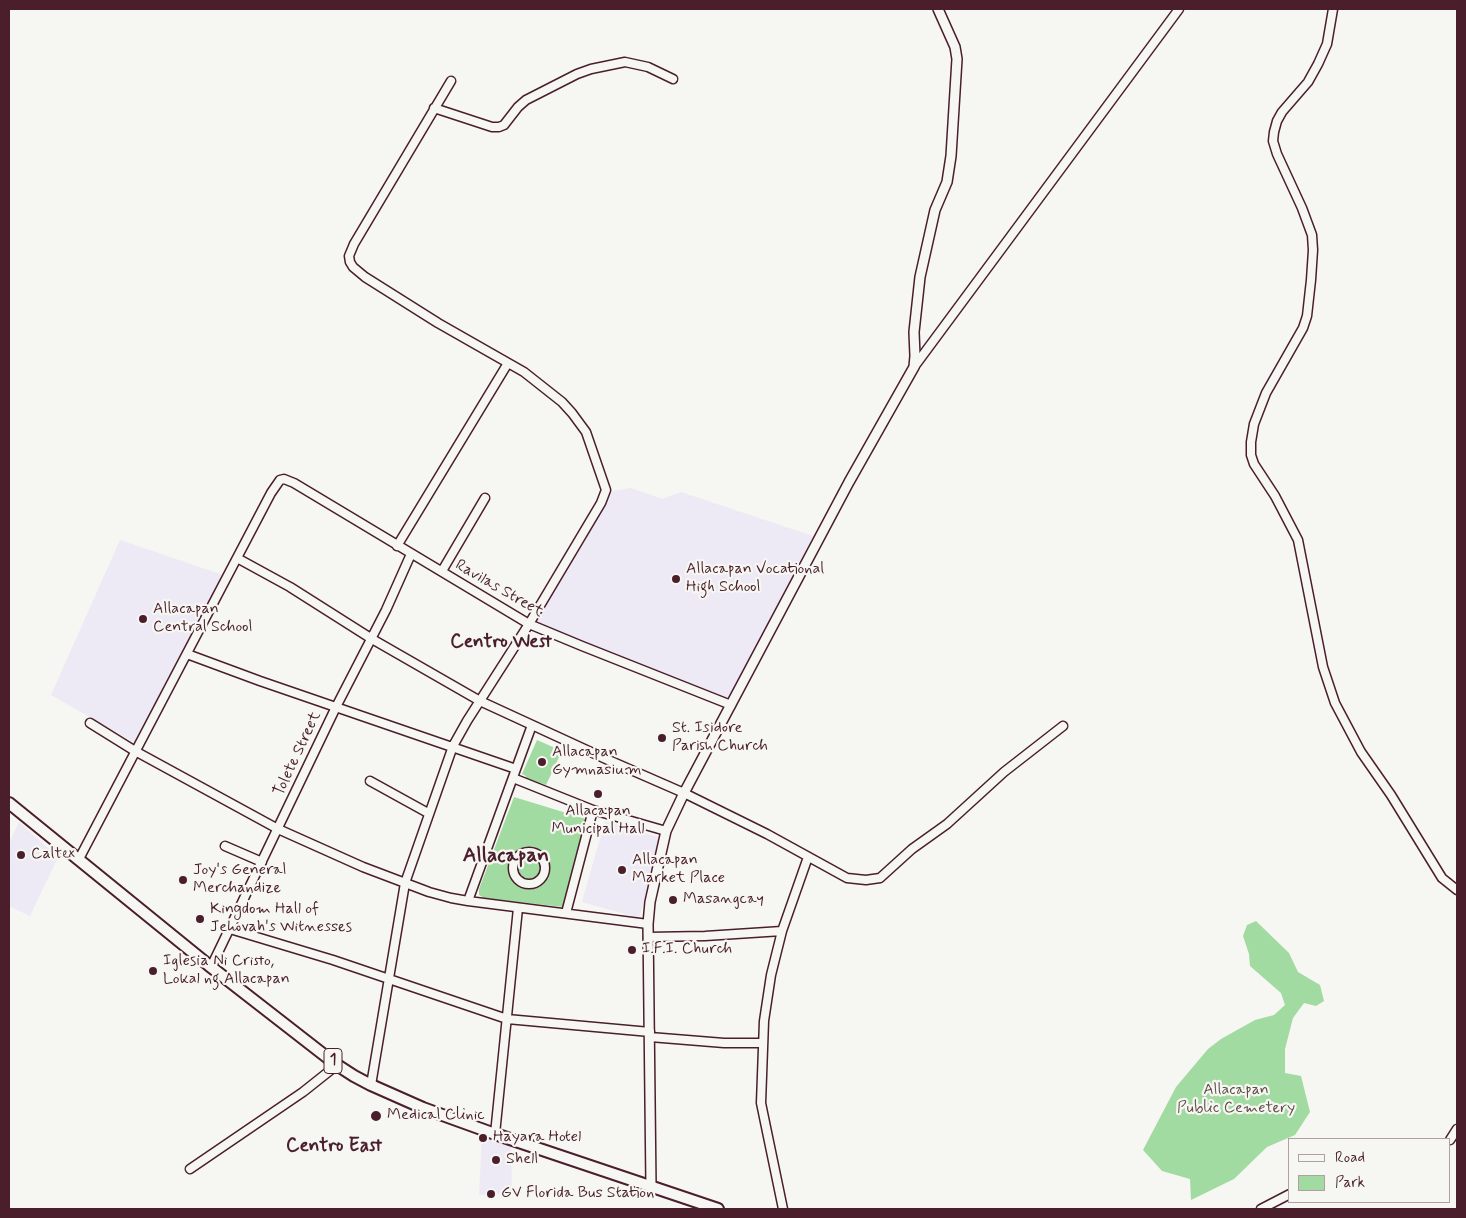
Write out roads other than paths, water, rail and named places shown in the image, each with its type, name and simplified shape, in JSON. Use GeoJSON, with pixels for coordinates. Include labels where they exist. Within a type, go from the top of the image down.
{"type":"FeatureCollection","features":[{"type":"Feature","properties":{"kind":"highway","name":"1"},"geometry":{"type":"LineString","coordinates":[[9,804],[211,967],[337,1065],[371,1085],[424,1108],[495,1134],[718,1209]]}},
{"type":"Feature","properties":{"kind":"main road"},"geometry":{"type":"LineString","coordinates":[[651,1187],[648,924],[650,902],[666,831],[684,793],[849,482],[914,367],[914,332],[920,277],[935,210],[947,182],[951,156],[956,58],[955,48],[938,9]]}},
{"type":"Feature","properties":{"kind":"street"},"geometry":{"type":"LineString","coordinates":[[914,367],[1179,9]]}},
{"type":"Feature","properties":{"kind":"street"},"geometry":{"type":"LineString","coordinates":[[1333,9],[1327,44],[1318,64],[1308,82],[1282,112],[1274,132],[1273,141],[1277,154],[1302,208],[1312,235],[1311,280],[1307,316],[1303,328],[1266,393],[1254,424],[1251,455],[1254,464],[1275,496],[1298,540],[1323,667],[1335,703],[1364,757],[1391,794],[1442,878],[1457,890]]}},
{"type":"Feature","properties":{"kind":"street"},"geometry":{"type":"LineString","coordinates":[[434,108],[492,127],[499,127],[504,125],[526,100],[576,74],[591,69],[625,62],[648,67],[673,79]]}},
{"type":"Feature","properties":{"kind":"street"},"geometry":{"type":"LineString","coordinates":[[371,1085],[405,882],[453,746],[602,503],[606,490],[586,432],[562,402],[524,372],[438,323],[365,277],[350,262],[349,256],[354,244],[451,81]]}},
{"type":"Feature","properties":{"kind":"street"},"geometry":{"type":"LineString","coordinates":[[397,546],[508,363]]}},
{"type":"Feature","properties":{"kind":"street","name":"Ravilas Street"},"geometry":{"type":"LineString","coordinates":[[237,558],[271,493],[280,480],[289,480],[529,624],[732,705]]}},
{"type":"Feature","properties":{"kind":"street"},"geometry":{"type":"LineString","coordinates":[[442,572],[486,498]]}},
{"type":"Feature","properties":{"kind":"street","name":"Tolete Street"},"geometry":{"type":"LineString","coordinates":[[211,967],[336,707],[372,639],[411,554]]}},
{"type":"Feature","properties":{"kind":"street"},"geometry":{"type":"LineString","coordinates":[[79,859],[237,558],[480,701],[684,793],[847,878],[866,880],[880,878],[912,849],[948,824],[1004,772],[1063,726]]}},
{"type":"Feature","properties":{"kind":"street"},"geometry":{"type":"LineString","coordinates":[[186,654],[260,682],[453,746],[516,769]]}},
{"type":"Feature","properties":{"kind":"street"},"geometry":{"type":"LineString","coordinates":[[90,723],[135,751],[278,829],[363,867],[442,896],[518,908],[648,924]]}},
{"type":"Feature","properties":{"kind":"street"},"geometry":{"type":"LineString","coordinates":[[468,901],[532,725]]}},
{"type":"Feature","properties":{"kind":"street"},"geometry":{"type":"LineString","coordinates":[[513,778],[593,810],[666,831]]}},
{"type":"Feature","properties":{"kind":"street"},"geometry":{"type":"LineString","coordinates":[[370,781],[428,813]]}},
{"type":"Feature","properties":{"kind":"street"},"geometry":{"type":"LineString","coordinates":[[566,913],[593,810]]}},
{"type":"Feature","properties":{"kind":"street"},"geometry":{"type":"LineString","coordinates":[[225,846],[262,862]]}},
{"type":"Feature","properties":{"kind":"street"},"geometry":{"type":"LineString","coordinates":[[528,852],[533,852],[540,856],[545,868],[541,880],[530,885],[519,882],[514,878],[512,865],[515,858],[528,852]]}},
{"type":"Feature","properties":{"kind":"street"},"geometry":{"type":"LineString","coordinates":[[783,1209],[761,1102],[763,1043],[767,993],[782,931],[808,856]]}},
{"type":"Feature","properties":{"kind":"street"},"geometry":{"type":"LineString","coordinates":[[495,1134],[518,908]]}},
{"type":"Feature","properties":{"kind":"street"},"geometry":{"type":"LineString","coordinates":[[230,929],[389,979],[507,1019],[724,1043],[763,1043]]}},
{"type":"Feature","properties":{"kind":"street"},"geometry":{"type":"LineString","coordinates":[[648,937],[705,936],[782,931]]}},
{"type":"Feature","properties":{"kind":"street"},"geometry":{"type":"LineString","coordinates":[[190,1169],[303,1092],[337,1065]]}},
{"type":"Feature","properties":{"kind":"street"},"geometry":{"type":"LineString","coordinates":[[1261,1209],[1288,1195]]}},
{"type":"Feature","properties":{"kind":"place","name":"Allacapan Vocational High School"},"geometry":{"type":"Point","coordinates":[676,579]}},
{"type":"Feature","properties":{"kind":"place","name":"Allacapan Central School"},"geometry":{"type":"Point","coordinates":[143,619]}},
{"type":"Feature","properties":{"kind":"place","name":"St. Isidore Parish Church"},"geometry":{"type":"Point","coordinates":[662,738]}},
{"type":"Feature","properties":{"kind":"place","name":"Allacapan Gymnasium"},"geometry":{"type":"Point","coordinates":[542,762]}},
{"type":"Feature","properties":{"kind":"place","name":"Allacapan Municipal Hall"},"geometry":{"type":"Point","coordinates":[598,794]}},
{"type":"Feature","properties":{"kind":"place","name":"Caltex"},"geometry":{"type":"Point","coordinates":[21,855]}},
{"type":"Feature","properties":{"kind":"place","name":"Allacapan Market Place"},"geometry":{"type":"Point","coordinates":[622,870]}},
{"type":"Feature","properties":{"kind":"place","name":"Joy's General Merchandize"},"geometry":{"type":"Point","coordinates":[183,880]}},
{"type":"Feature","properties":{"kind":"place","name":"Masangcay"},"geometry":{"type":"Point","coordinates":[673,900]}},
{"type":"Feature","properties":{"kind":"place","name":"Kingdom Hall of Jehovah's Witnesses"},"geometry":{"type":"Point","coordinates":[200,919]}},
{"type":"Feature","properties":{"kind":"place","name":"I.F.I. Church"},"geometry":{"type":"Point","coordinates":[632,950]}},
{"type":"Feature","properties":{"kind":"place","name":"Iglesia Ni Cristo, Lokal ng Allacapan"},"geometry":{"type":"Point","coordinates":[153,971]}},
{"type":"Feature","properties":{"kind":"place","name":"Medical Clinic"},"geometry":{"type":"Point","coordinates":[376,1116]}},
{"type":"Feature","properties":{"kind":"place","name":"Hayara Hotel"},"geometry":{"type":"Point","coordinates":[483,1138]}},
{"type":"Feature","properties":{"kind":"place","name":"Shell"},"geometry":{"type":"Point","coordinates":[496,1160]}},
{"type":"Feature","properties":{"kind":"place","name":"GV Florida Bus Station"},"geometry":{"type":"Point","coordinates":[491,1194]}},
{"type":"Feature","properties":{"kind":"district","name":"Centro West"},"geometry":{"type":"Point","coordinates":[501,643]}},
{"type":"Feature","properties":{"kind":"district","name":"Allacapan"},"geometry":{"type":"Point","coordinates":[506,857]}},
{"type":"Feature","properties":{"kind":"district","name":"Centro East"},"geometry":{"type":"Point","coordinates":[334,1147]}},
{"type":"Feature","properties":{"kind":"park label","name":"Allacapan Public Cemetery"},"geometry":{"type":"Point","coordinates":[1236,1100]}}]}
